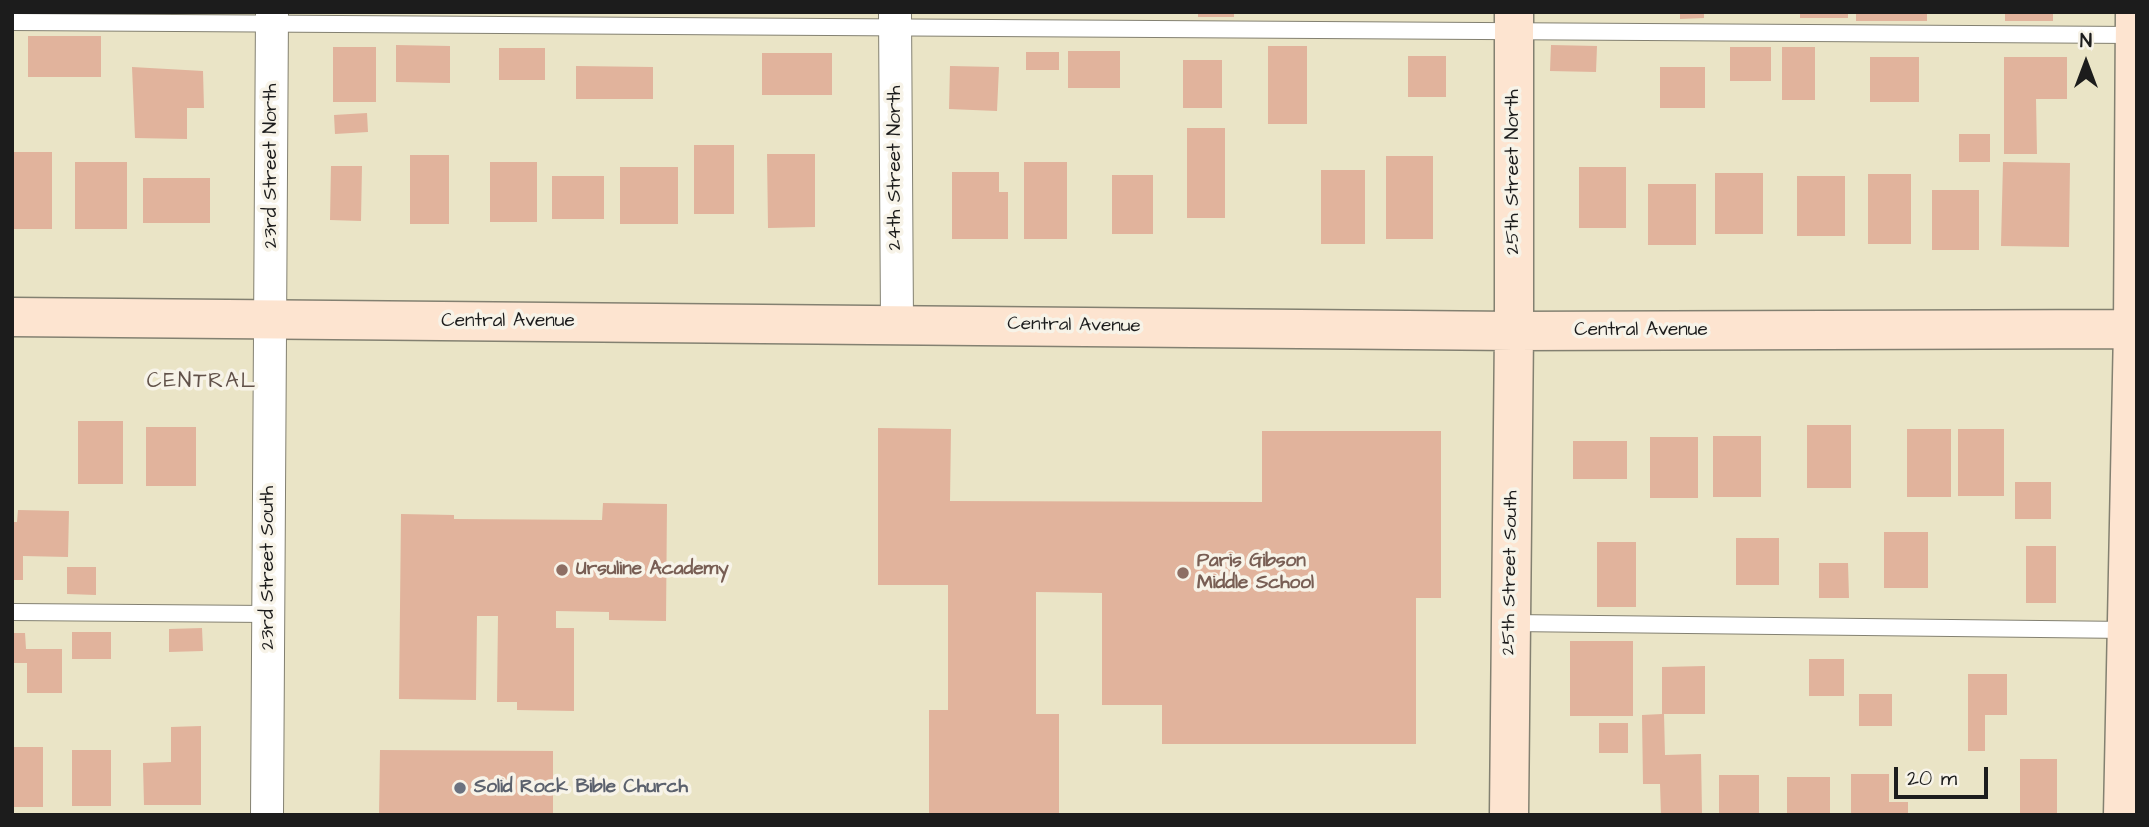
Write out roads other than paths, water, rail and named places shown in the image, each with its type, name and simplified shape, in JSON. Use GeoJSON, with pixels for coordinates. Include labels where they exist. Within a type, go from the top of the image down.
{"type":"FeatureCollection","features":[{"type":"Feature","properties":{"kind":"street","name":"23rd Street North"},"geometry":{"type":"LineString","coordinates":[[271,320],[272,17]]}},
{"type":"Feature","properties":{"kind":"street","name":"24th Street North"},"geometry":{"type":"LineString","coordinates":[[895,20],[897,324]]}},
{"type":"Feature","properties":{"kind":"street","name":"25th Street North"},"geometry":{"type":"LineString","coordinates":[[1514,22],[1514,331]]}},
{"type":"Feature","properties":{"kind":"street"},"geometry":{"type":"LineString","coordinates":[[2123,815],[2132,630],[2136,27]]}},
{"type":"Feature","properties":{"kind":"street","name":"Central Avenue"},"geometry":{"type":"LineString","coordinates":[[12,317],[1514,331],[2135,329]]}},
{"type":"Feature","properties":{"kind":"street","name":"23rd Street South"},"geometry":{"type":"LineString","coordinates":[[267,815],[271,320]]}},
{"type":"Feature","properties":{"kind":"street","name":"25th Street South"},"geometry":{"type":"LineString","coordinates":[[1508,815],[1514,331]]}},
{"type":"Feature","properties":{"kind":"lane"},"geometry":{"type":"LineString","coordinates":[[12,22],[272,17],[2136,27]]}},
{"type":"Feature","properties":{"kind":"lane"},"geometry":{"type":"LineString","coordinates":[[12,612],[269,614]]}},
{"type":"Feature","properties":{"kind":"lane"},"geometry":{"type":"LineString","coordinates":[[1511,623],[2132,630]]}},
{"type":"Feature","properties":{"kind":"place","name":"Ursuline Academy"},"geometry":{"type":"Point","coordinates":[562,570]}},
{"type":"Feature","properties":{"kind":"place","name":"Paris Gibson Middle School"},"geometry":{"type":"Point","coordinates":[1183,573]}},
{"type":"Feature","properties":{"kind":"place","name":"Solid Rock Bible Church"},"geometry":{"type":"Point","coordinates":[460,788]}},
{"type":"Feature","properties":{"kind":"district","name":"CENTRAL"},"geometry":{"type":"Point","coordinates":[202,383]}}]}
